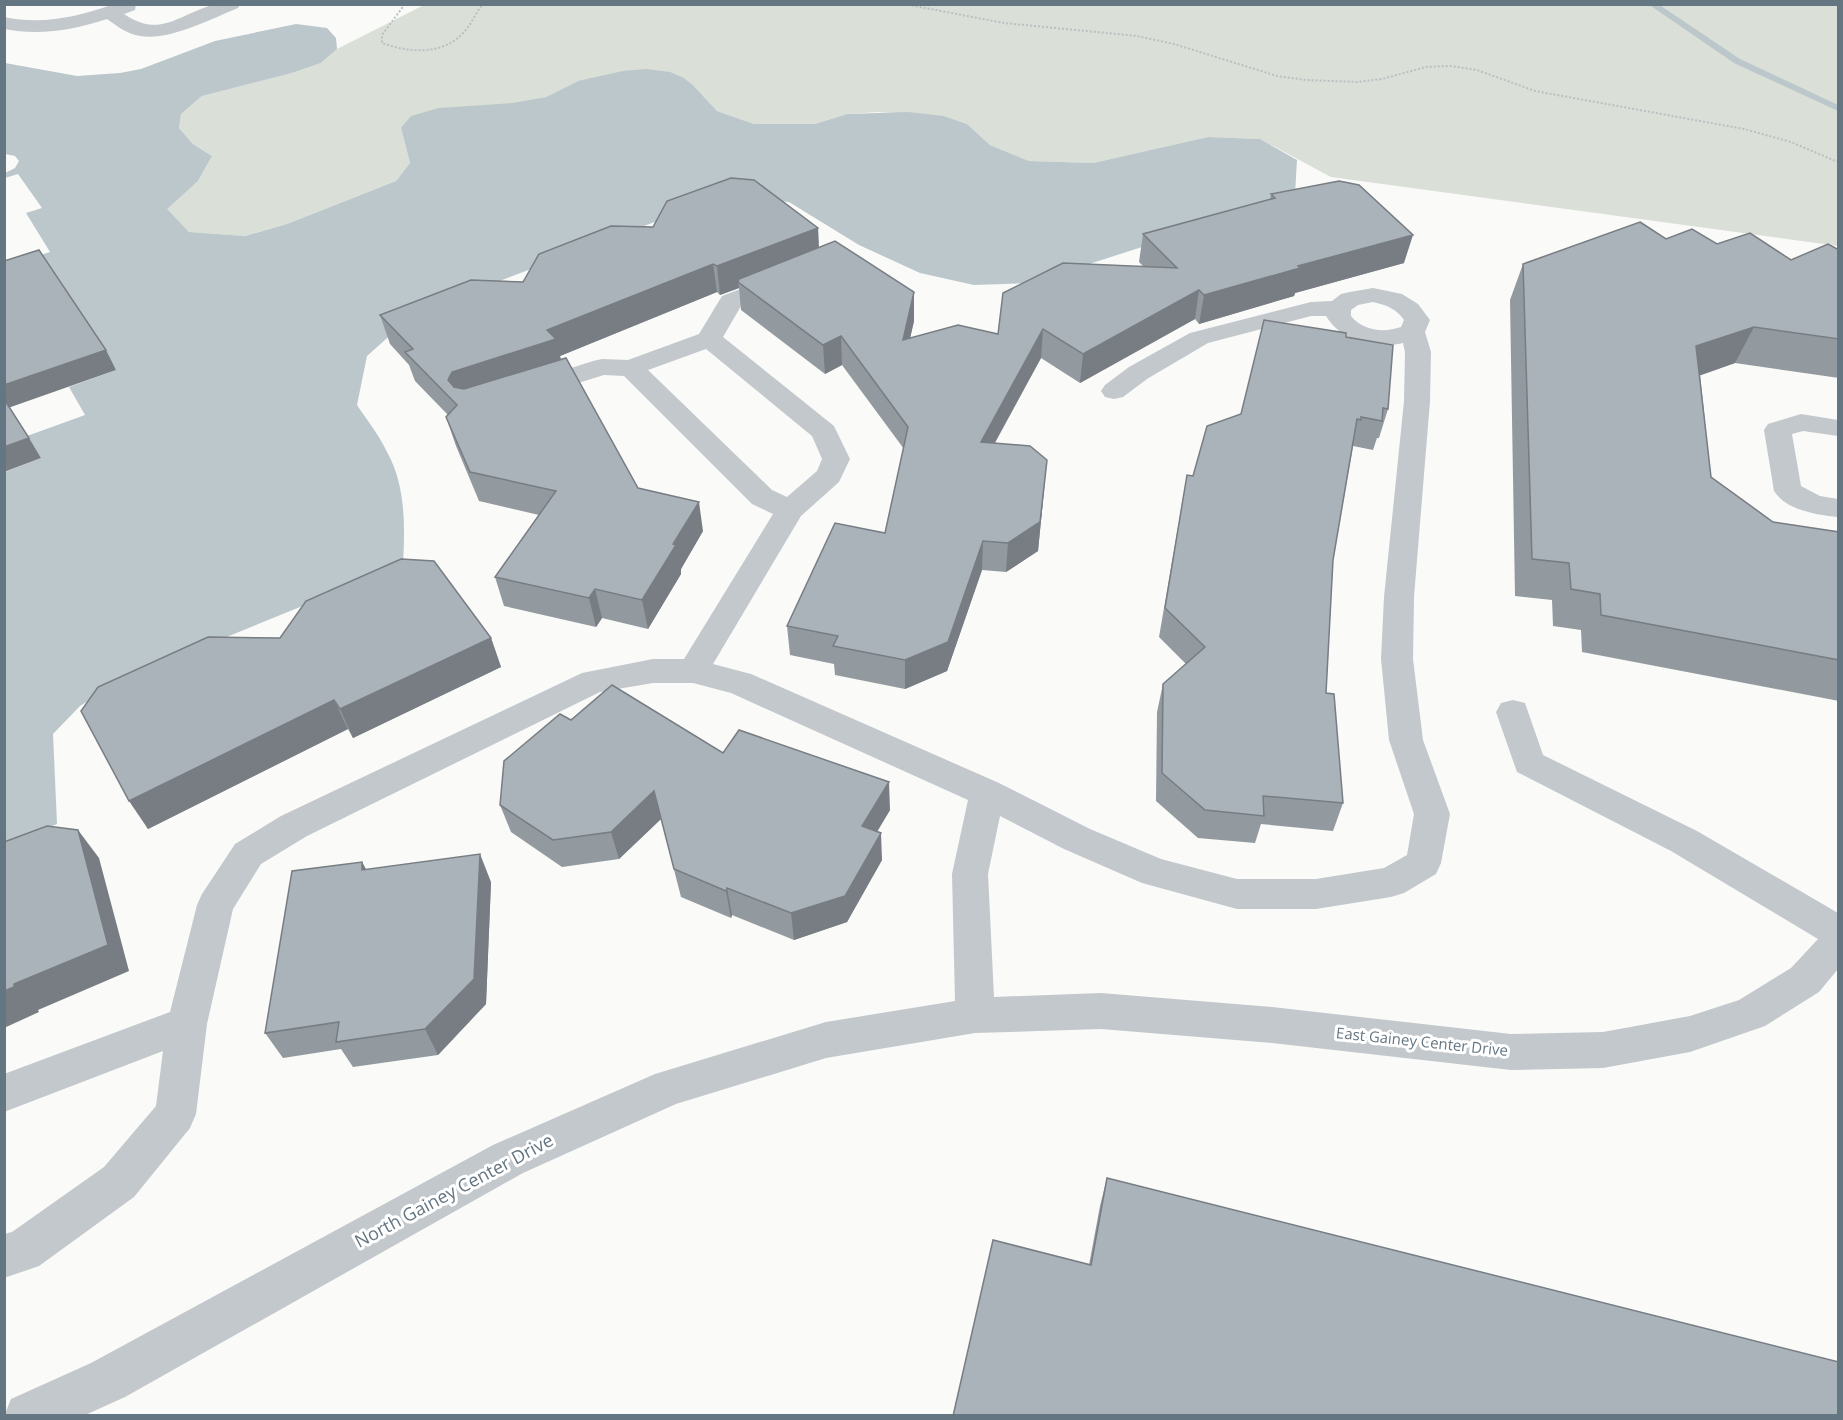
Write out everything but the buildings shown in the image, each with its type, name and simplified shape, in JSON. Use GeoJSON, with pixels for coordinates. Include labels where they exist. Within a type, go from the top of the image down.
{"type":"FeatureCollection","features":[{"type":"Feature","properties":{"kind":"street"},"geometry":{"type":"LineString","coordinates":[[4,23],[49,27],[85,20],[133,4]]}},
{"type":"Feature","properties":{"kind":"street"},"geometry":{"type":"LineString","coordinates":[[109,12],[139,31],[151,31],[175,25],[231,4]]}},
{"type":"Feature","properties":{"kind":"street"},"geometry":{"type":"LineString","coordinates":[[515,394],[602,367],[631,368],[709,339],[731,301],[807,271]]}},
{"type":"Feature","properties":{"kind":"street"},"geometry":{"type":"LineString","coordinates":[[1373,295],[1392,298],[1413,311],[1417,320],[1416,326],[1412,332],[1393,339],[1361,335],[1340,321],[1337,316],[1338,308],[1341,303],[1353,296],[1373,295]]}},
{"type":"Feature","properties":{"kind":"street"},"geometry":{"type":"LineString","coordinates":[[1114,392],[1138,374],[1199,338],[1311,309],[1338,308]]}},
{"type":"Feature","properties":{"kind":"street"},"geometry":{"type":"LineString","coordinates":[[4,1256],[23,1251],[119,1182],[175,1114],[187,1024],[215,905],[248,854],[294,826],[593,681],[653,671],[693,670],[740,683],[987,793],[1077,839],[1155,872],[1236,894],[1316,894],[1380,884],[1391,882],[1423,863],[1432,814],[1406,740],[1397,659],[1399,597],[1417,401],[1418,352],[1412,332]]}},
{"type":"Feature","properties":{"kind":"street"},"geometry":{"type":"LineString","coordinates":[[693,670],[790,510],[829,476],[836,459],[824,432],[709,339]]}},
{"type":"Feature","properties":{"kind":"street"},"geometry":{"type":"LineString","coordinates":[[631,368],[762,497],[790,510]]}},
{"type":"Feature","properties":{"kind":"street"},"geometry":{"type":"LineString","coordinates":[[1839,428],[1801,422],[1778,430],[1788,491],[1813,504],[1839,508]]}},
{"type":"Feature","properties":{"kind":"street"},"geometry":{"type":"LineString","coordinates":[[1513,712],[1529,763],[1684,842],[1839,932]]}},
{"type":"Feature","properties":{"kind":"street"},"geometry":{"type":"LineString","coordinates":[[975,1015],[970,874],[987,793]]}},
{"type":"Feature","properties":{"kind":"street","name":"East Gainey Center Drive"},"geometry":{"type":"LineString","coordinates":[[975,1015],[1101,1011],[1272,1025],[1511,1052],[1603,1050],[1690,1034],[1751,1014],[1805,980],[1839,943]]}},
{"type":"Feature","properties":{"kind":"street","name":"North Gainey Center Drive"},"geometry":{"type":"LineString","coordinates":[[28,1416],[108,1380],[508,1159],[669,1087],[826,1040],[975,1015]]}},
{"type":"Feature","properties":{"kind":"street"},"geometry":{"type":"LineString","coordinates":[[4,1093],[187,1024]]}},
{"type":"Feature","properties":{"kind":"path"},"geometry":{"type":"LineString","coordinates":[[405,4],[382,35],[382,43],[401,50],[416,51],[449,44],[464,33],[483,4]]}},
{"type":"Feature","properties":{"kind":"path"},"geometry":{"type":"LineString","coordinates":[[904,4],[1004,22],[1137,36],[1277,76],[1306,80],[1358,82],[1382,79],[1426,67],[1451,66],[1477,70],[1535,91],[1744,129],[1791,142],[1839,162]]}},
{"type":"Feature","properties":{"kind":"shaded area"},"geometry":{"type":"Polygon","coordinates":[[[424,5],[1838,5],[1838,246],[1331,177],[1260,139],[1208,137],[1093,163],[1029,161],[990,145],[967,124],[944,116],[879,112],[847,114],[815,124],[754,124],[717,111],[684,78],[578,81],[546,97],[401,128],[410,163],[396,181],[287,224],[244,236],[189,232],[166,209],[198,181],[212,156],[193,144],[179,128],[181,114],[202,96],[292,73],[321,63],[337,49],[424,5]]]}},
{"type":"Feature","properties":{"kind":"shaded area"},"geometry":{"type":"Polygon","coordinates":[[[296,24],[327,28],[336,38],[337,49],[321,63],[292,73],[202,96],[181,114],[179,128],[193,144],[212,156],[198,181],[167,209],[189,232],[245,236],[287,224],[396,181],[410,163],[401,128],[411,116],[439,108],[513,103],[546,97],[578,81],[623,71],[646,69],[670,72],[684,78],[717,111],[754,124],[815,124],[847,114],[908,112],[944,116],[967,124],[990,145],[1029,161],[1093,163],[1208,137],[1260,139],[1297,160],[1295,194],[1254,211],[1030,283],[974,285],[920,273],[859,245],[789,202],[723,196],[415,313],[367,356],[357,405],[384,446],[398,479],[404,522],[403,565],[119,681],[80,706],[53,734],[57,824],[5,845],[5,472],[41,458],[27,436],[85,415],[69,387],[116,370],[5,266],[50,252],[26,213],[42,208],[18,174],[5,178],[5,173],[15,168],[19,161],[15,156],[5,154],[5,63],[77,76],[120,73],[141,69],[215,41],[296,24]]]}},
{"type":"Feature","properties":{"kind":"waterway"},"geometry":{"type":"LineString","coordinates":[[1652,4],[1737,61],[1838,108]]}}]}
